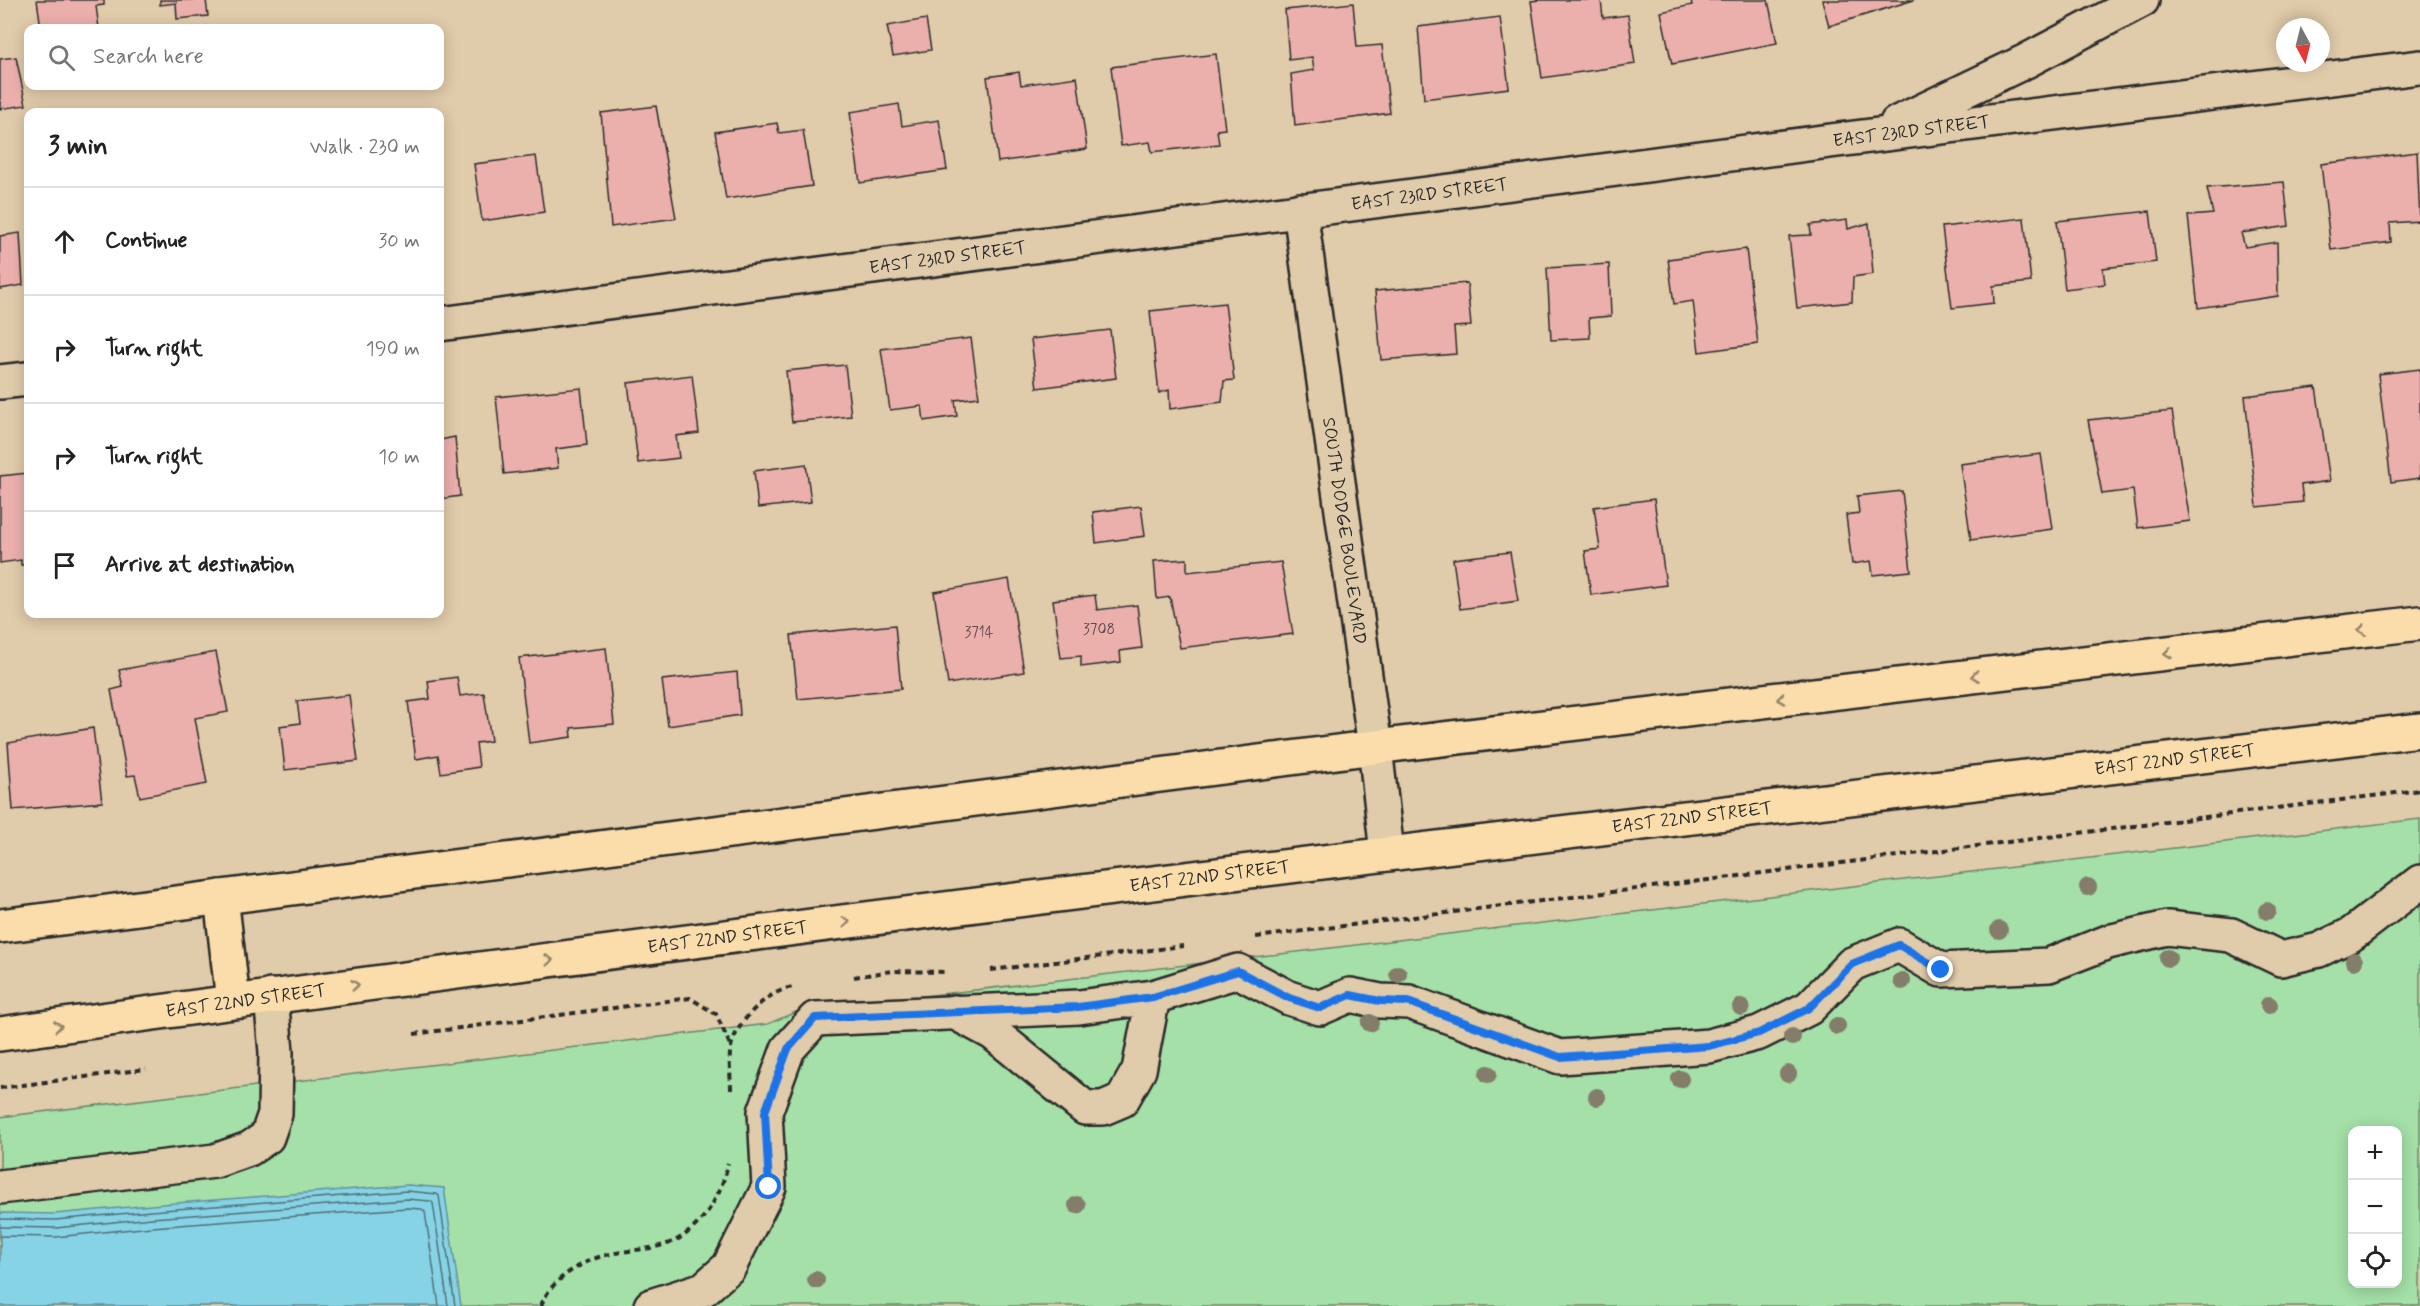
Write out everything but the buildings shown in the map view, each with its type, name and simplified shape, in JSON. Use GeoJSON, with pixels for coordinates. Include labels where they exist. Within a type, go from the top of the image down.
{"type":"FeatureCollection","features":[{"type":"Feature","properties":{"kind":"main road"},"geometry":{"type":"LineString","coordinates":[[0,926],[1375,747],[2420,623]]}},
{"type":"Feature","properties":{"kind":"main road","name":"EAST 22ND STREET"},"geometry":{"type":"LineString","coordinates":[[0,1034],[271,996],[1387,853],[2420,730]]}},
{"type":"Feature","properties":{"kind":"main road"},"geometry":{"type":"LineString","coordinates":[[221,897],[233,1001]]}},
{"type":"Feature","properties":{"kind":"street"},"geometry":{"type":"LineString","coordinates":[[1870,136],[2026,61],[2142,0]]}},
{"type":"Feature","properties":{"kind":"street","name":"EAST 23RD STREET"},"geometry":{"type":"LineString","coordinates":[[444,323],[1870,136],[2420,67]]}},
{"type":"Feature","properties":{"kind":"street","name":"SOUTH DODGE BOULEVARD"},"geometry":{"type":"LineString","coordinates":[[1300,210],[1375,747],[1387,853]]}},
{"type":"Feature","properties":{"kind":"street"},"geometry":{"type":"LineString","coordinates":[[0,382],[24,379]]}},
{"type":"Feature","properties":{"kind":"street"},"geometry":{"type":"LineString","coordinates":[[651,1306],[704,1289],[729,1267],[769,1187],[765,1112],[788,1049],[815,1018],[1078,1007],[1153,997],[1238,971],[1289,998],[1320,1008],[1350,995],[1380,1001],[1408,1002],[1560,1057],[1709,1046],[1759,1033],[1809,1008],[1852,964],[1899,945],[1941,970],[2049,965],[2108,942],[2167,928],[2231,935],[2281,959],[2319,950],[2352,934],[2420,882]]}},
{"type":"Feature","properties":{"kind":"street"},"geometry":{"type":"LineString","coordinates":[[0,1187],[215,1161],[249,1149],[267,1137],[275,1114],[276,1052],[271,996]]}},
{"type":"Feature","properties":{"kind":"street"},"geometry":{"type":"LineString","coordinates":[[954,1012],[993,1033],[1085,1108],[1102,1108],[1122,1100],[1139,1070],[1153,997]]}},
{"type":"Feature","properties":{"kind":"path"},"geometry":{"type":"LineString","coordinates":[[1256,937],[2420,790]]}},
{"type":"Feature","properties":{"kind":"path"},"geometry":{"type":"LineString","coordinates":[[982,971],[1184,946]]}},
{"type":"Feature","properties":{"kind":"path"},"geometry":{"type":"LineString","coordinates":[[851,977],[892,971],[959,973]]}},
{"type":"Feature","properties":{"kind":"path"},"geometry":{"type":"LineString","coordinates":[[731,1047],[745,1019],[760,1004],[782,989],[801,985]]}},
{"type":"Feature","properties":{"kind":"path"},"geometry":{"type":"LineString","coordinates":[[414,1034],[690,998],[716,1014],[731,1047],[731,1092]]}},
{"type":"Feature","properties":{"kind":"path"},"geometry":{"type":"LineString","coordinates":[[0,1088],[146,1069]]}},
{"type":"Feature","properties":{"kind":"path"},"geometry":{"type":"LineString","coordinates":[[541,1306],[544,1295],[566,1274],[599,1257],[667,1244],[686,1235],[705,1215],[720,1189],[729,1159]]}},
{"type":"Feature","properties":{"kind":"green space"},"geometry":{"type":"Polygon","coordinates":[[[2420,819],[2420,1306],[0,1306],[0,1117],[768,1024],[798,1011],[2420,819]]]}},
{"type":"Feature","properties":{"kind":"water"},"geometry":{"type":"Polygon","coordinates":[[[408,1185],[444,1188],[461,1306],[0,1306],[0,1214],[2,1213],[55,1214],[408,1185]]]}},
{"type":"Feature","properties":{"kind":"route"},"geometry":{"type":"LineString","coordinates":[[769,1187],[765,1112],[788,1049],[815,1018],[1078,1007],[1153,997],[1238,971],[1289,998],[1320,1008],[1350,995],[1380,1001],[1408,1002],[1560,1057],[1709,1046],[1759,1033],[1809,1008],[1852,964],[1899,945],[1941,970]]}}]}
